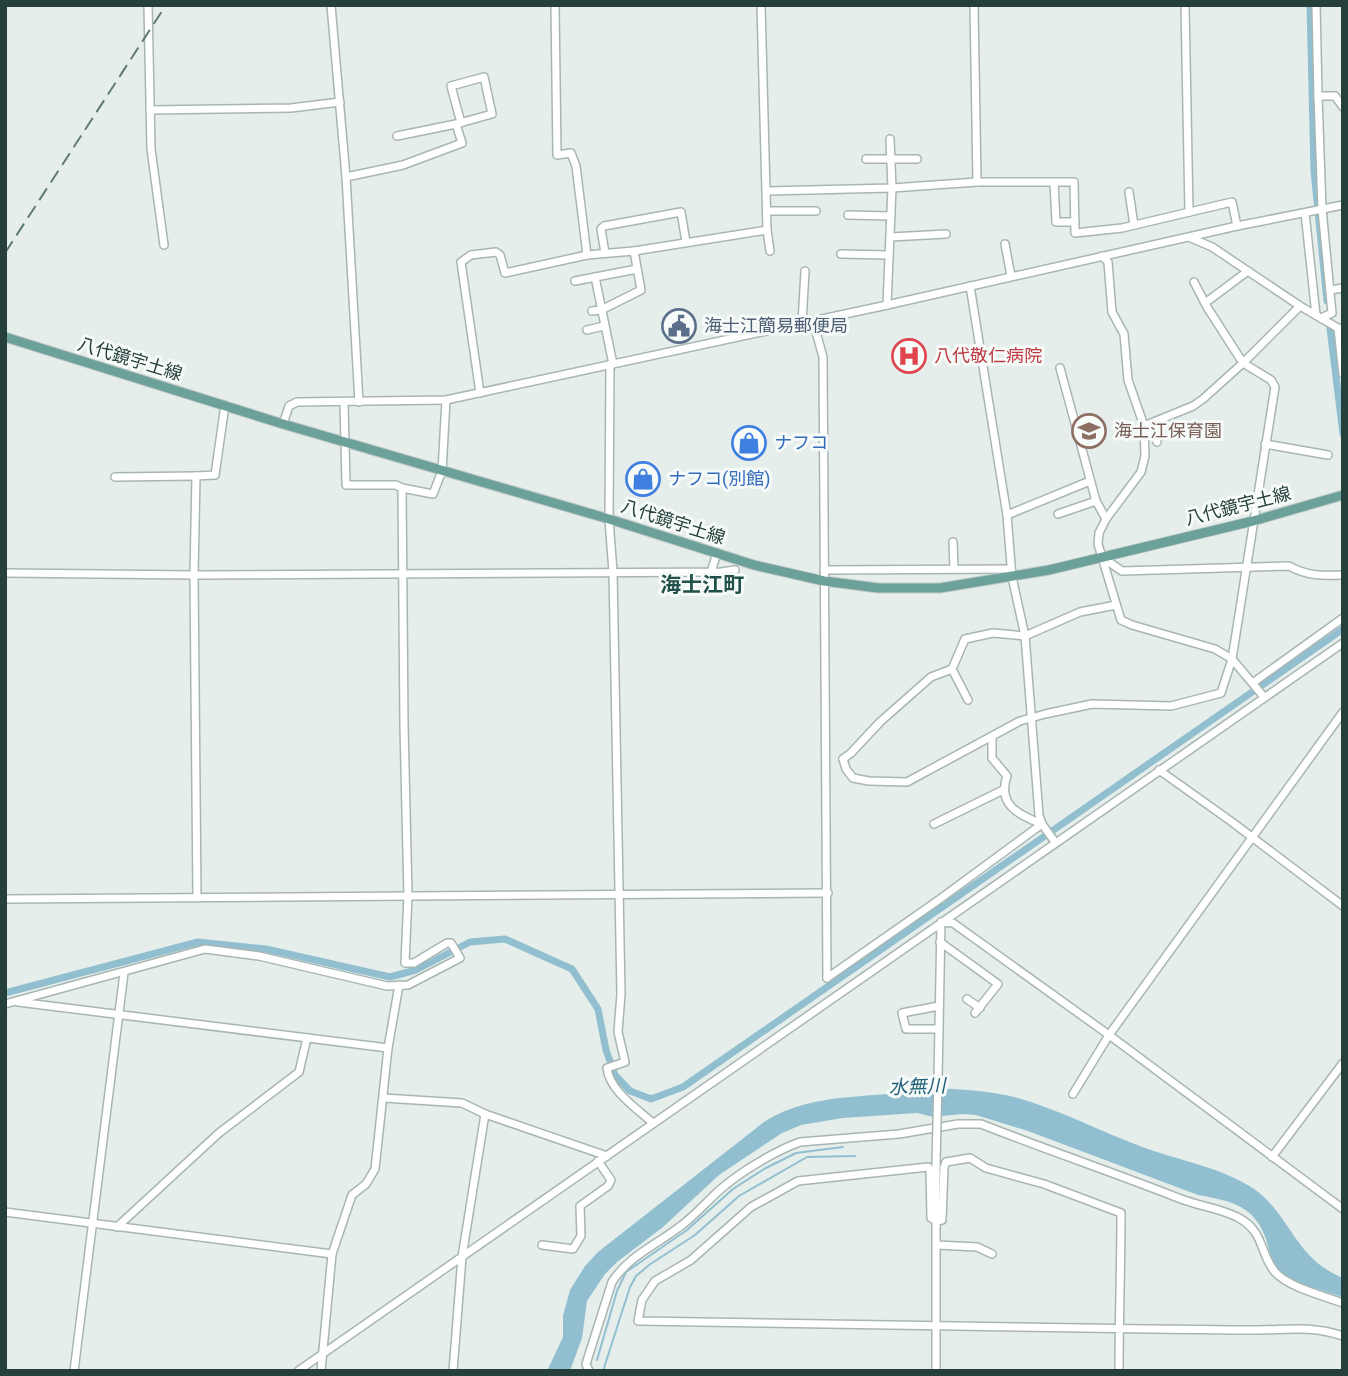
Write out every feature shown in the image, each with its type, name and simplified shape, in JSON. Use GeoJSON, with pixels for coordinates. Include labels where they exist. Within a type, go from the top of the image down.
{"type":"FeatureCollection","features":[{"type":"Feature","properties":{"kind":"main road","name":"八代鏡宇土線"},"geometry":{"type":"LineString","coordinates":[[5,337],[283,424],[609,519],[754,565],[824,575],[878,588],[940,588],[1102,558],[1340,496]]}},
{"type":"Feature","properties":{"kind":"street"},"geometry":{"type":"LineString","coordinates":[[148,5],[151,149],[164,245]]}},
{"type":"Feature","properties":{"kind":"street"},"geometry":{"type":"LineString","coordinates":[[331,5],[346,177],[359,402]]}},
{"type":"Feature","properties":{"kind":"street"},"geometry":{"type":"LineString","coordinates":[[555,5],[557,155],[571,153],[576,166],[587,255]]}},
{"type":"Feature","properties":{"kind":"street"},"geometry":{"type":"LineString","coordinates":[[761,5],[767,230],[770,251]]}},
{"type":"Feature","properties":{"kind":"street"},"geometry":{"type":"LineString","coordinates":[[974,5],[977,182]]}},
{"type":"Feature","properties":{"kind":"street"},"geometry":{"type":"LineString","coordinates":[[1185,5],[1189,212]]}},
{"type":"Feature","properties":{"kind":"street"},"geometry":{"type":"LineString","coordinates":[[1316,5],[1320,210],[1332,313],[1320,317]]}},
{"type":"Feature","properties":{"kind":"street"},"geometry":{"type":"LineString","coordinates":[[346,177],[402,165],[462,143],[459,124],[451,86],[484,77],[492,114],[459,124],[397,136]]}},
{"type":"Feature","properties":{"kind":"street"},"geometry":{"type":"LineString","coordinates":[[1318,96],[1335,96],[1343,107]]}},
{"type":"Feature","properties":{"kind":"street"},"geometry":{"type":"LineString","coordinates":[[150,110],[291,108],[340,102]]}},
{"type":"Feature","properties":{"kind":"street"},"geometry":{"type":"LineString","coordinates":[[887,305],[892,188],[890,139]]}},
{"type":"Feature","properties":{"kind":"street"},"geometry":{"type":"LineString","coordinates":[[866,159],[917,159]]}},
{"type":"Feature","properties":{"kind":"street"},"geometry":{"type":"LineString","coordinates":[[767,191],[892,188],[977,182],[1074,182],[1075,233],[1134,225],[1232,202],[1237,226]]}},
{"type":"Feature","properties":{"kind":"street"},"geometry":{"type":"LineString","coordinates":[[1055,182],[1054,224],[1074,222]]}},
{"type":"Feature","properties":{"kind":"street"},"geometry":{"type":"LineString","coordinates":[[1129,191],[1134,225]]}},
{"type":"Feature","properties":{"kind":"street"},"geometry":{"type":"LineString","coordinates":[[283,424],[289,406],[297,402],[446,400],[1343,205]]}},
{"type":"Feature","properties":{"kind":"street"},"geometry":{"type":"LineString","coordinates":[[767,211],[816,211]]}},
{"type":"Feature","properties":{"kind":"street"},"geometry":{"type":"LineString","coordinates":[[605,254],[601,229],[604,226],[681,212],[686,242]]}},
{"type":"Feature","properties":{"kind":"street"},"geometry":{"type":"LineString","coordinates":[[1307,213],[1320,317]]}},
{"type":"Feature","properties":{"kind":"street"},"geometry":{"type":"LineString","coordinates":[[848,215],[891,216]]}},
{"type":"Feature","properties":{"kind":"street"},"geometry":{"type":"LineString","coordinates":[[481,393],[461,262],[471,255],[496,252],[500,255],[505,273],[587,255],[634,251],[767,230]]}},
{"type":"Feature","properties":{"kind":"street"},"geometry":{"type":"LineString","coordinates":[[891,237],[946,234]]}},
{"type":"Feature","properties":{"kind":"street"},"geometry":{"type":"LineString","coordinates":[[1190,237],[1212,247],[1339,329],[1343,374]]}},
{"type":"Feature","properties":{"kind":"street"},"geometry":{"type":"LineString","coordinates":[[1004,244],[1011,276]]}},
{"type":"Feature","properties":{"kind":"street"},"geometry":{"type":"LineString","coordinates":[[592,311],[601,310],[641,290],[634,251]]}},
{"type":"Feature","properties":{"kind":"street"},"geometry":{"type":"LineString","coordinates":[[841,254],[889,255]]}},
{"type":"Feature","properties":{"kind":"street"},"geometry":{"type":"LineString","coordinates":[[1102,256],[1108,262],[1112,312],[1124,334],[1128,380],[1144,436],[1145,456],[1141,472],[1106,519],[1099,533],[1098,544],[1121,620],[1215,649],[1232,659],[1264,697]]}},
{"type":"Feature","properties":{"kind":"street"},"geometry":{"type":"LineString","coordinates":[[575,281],[637,270]]}},
{"type":"Feature","properties":{"kind":"street"},"geometry":{"type":"LineString","coordinates":[[802,323],[805,271]]}},
{"type":"Feature","properties":{"kind":"street"},"geometry":{"type":"LineString","coordinates":[[1205,303],[1248,271]]}},
{"type":"Feature","properties":{"kind":"street"},"geometry":{"type":"LineString","coordinates":[[595,278],[612,365],[609,519],[613,572],[621,993],[618,1032],[625,1062],[607,1068],[608,1077],[617,1089],[653,1123]]}},
{"type":"Feature","properties":{"kind":"street"},"geometry":{"type":"LineString","coordinates":[[843,758],[846,769],[853,778],[907,782],[1020,721],[1092,704],[1160,707],[1198,701],[1221,693],[1232,659],[1275,387],[1271,380],[1243,363],[1194,282]]}},
{"type":"Feature","properties":{"kind":"street"},"geometry":{"type":"LineString","coordinates":[[970,286],[1007,514],[1011,573],[1025,636],[1039,815],[1055,842]]}},
{"type":"Feature","properties":{"kind":"street"},"geometry":{"type":"LineString","coordinates":[[1330,290],[1343,288]]}},
{"type":"Feature","properties":{"kind":"street"},"geometry":{"type":"LineString","coordinates":[[1143,426],[1193,406],[1243,363],[1300,306]]}},
{"type":"Feature","properties":{"kind":"street"},"geometry":{"type":"LineString","coordinates":[[813,321],[823,357],[827,978],[940,900],[1042,824]]}},
{"type":"Feature","properties":{"kind":"street"},"geometry":{"type":"LineString","coordinates":[[587,330],[604,326]]}},
{"type":"Feature","properties":{"kind":"street"},"geometry":{"type":"LineString","coordinates":[[1060,368],[1096,501],[1106,519]]}},
{"type":"Feature","properties":{"kind":"street"},"geometry":{"type":"LineString","coordinates":[[344,402],[346,485],[397,485],[433,494],[442,471],[446,400]]}},
{"type":"Feature","properties":{"kind":"street"},"geometry":{"type":"LineString","coordinates":[[116,477],[215,475],[225,405]]}},
{"type":"Feature","properties":{"kind":"street"},"geometry":{"type":"LineString","coordinates":[[1144,436],[1155,434],[1157,442]]}},
{"type":"Feature","properties":{"kind":"street"},"geometry":{"type":"LineString","coordinates":[[1265,444],[1328,455]]}},
{"type":"Feature","properties":{"kind":"street"},"geometry":{"type":"LineString","coordinates":[[196,476],[194,575],[197,898]]}},
{"type":"Feature","properties":{"kind":"street"},"geometry":{"type":"LineString","coordinates":[[1007,514],[1090,481]]}},
{"type":"Feature","properties":{"kind":"street"},"geometry":{"type":"LineString","coordinates":[[5,1004],[205,949],[259,956],[368,983],[399,985],[408,985],[460,958],[451,943],[447,943],[414,963],[405,964],[408,895],[402,488]]}},
{"type":"Feature","properties":{"kind":"street"},"geometry":{"type":"LineString","coordinates":[[1058,514],[1096,501]]}},
{"type":"Feature","properties":{"kind":"street"},"geometry":{"type":"LineString","coordinates":[[953,542],[954,569]]}},
{"type":"Feature","properties":{"kind":"street"},"geometry":{"type":"LineString","coordinates":[[711,572],[717,553]]}},
{"type":"Feature","properties":{"kind":"street"},"geometry":{"type":"LineString","coordinates":[[1102,558],[1122,571],[1289,566],[1302,573],[1343,575]]}},
{"type":"Feature","properties":{"kind":"street"},"geometry":{"type":"LineString","coordinates":[[824,575],[954,569],[1011,573]]}},
{"type":"Feature","properties":{"kind":"street"},"geometry":{"type":"LineString","coordinates":[[5,573],[194,575],[735,570]]}},
{"type":"Feature","properties":{"kind":"street"},"geometry":{"type":"LineString","coordinates":[[826,753],[843,758],[851,753],[880,722],[931,677],[952,669],[965,639],[993,633],[1025,636],[1080,612],[1116,605]]}},
{"type":"Feature","properties":{"kind":"street"},"geometry":{"type":"LineString","coordinates":[[1254,682],[1343,618]]}},
{"type":"Feature","properties":{"kind":"street"},"geometry":{"type":"LineString","coordinates":[[298,1371],[1343,643]]}},
{"type":"Feature","properties":{"kind":"street"},"geometry":{"type":"LineString","coordinates":[[952,669],[968,700]]}},
{"type":"Feature","properties":{"kind":"street"},"geometry":{"type":"LineString","coordinates":[[1073,1094],[1109,1035],[1343,712]]}},
{"type":"Feature","properties":{"kind":"street"},"geometry":{"type":"LineString","coordinates":[[992,738],[992,758],[1007,776],[1003,790],[1007,803],[1030,820],[1042,824]]}},
{"type":"Feature","properties":{"kind":"street"},"geometry":{"type":"LineString","coordinates":[[1158,770],[1343,906]]}},
{"type":"Feature","properties":{"kind":"street"},"geometry":{"type":"LineString","coordinates":[[934,824],[1003,790]]}},
{"type":"Feature","properties":{"kind":"street"},"geometry":{"type":"LineString","coordinates":[[5,899],[828,892]]}},
{"type":"Feature","properties":{"kind":"street"},"geometry":{"type":"LineString","coordinates":[[941,922],[953,923],[1343,1209]]}},
{"type":"Feature","properties":{"kind":"street"},"geometry":{"type":"LineString","coordinates":[[936,1371],[936,1164],[941,922]]}},
{"type":"Feature","properties":{"kind":"street"},"geometry":{"type":"LineString","coordinates":[[940,942],[998,984],[978,1010],[967,999]]}},
{"type":"Feature","properties":{"kind":"street"},"geometry":{"type":"LineString","coordinates":[[74,1371],[124,973]]}},
{"type":"Feature","properties":{"kind":"street"},"geometry":{"type":"LineString","coordinates":[[321,1371],[332,1254],[352,1195],[366,1184],[375,1169],[388,1048],[399,985]]}},
{"type":"Feature","properties":{"kind":"street"},"geometry":{"type":"LineString","coordinates":[[14,1002],[388,1048]]}},
{"type":"Feature","properties":{"kind":"street"},"geometry":{"type":"LineString","coordinates":[[939,1006],[902,1013],[906,1029],[939,1029]]}},
{"type":"Feature","properties":{"kind":"street"},"geometry":{"type":"LineString","coordinates":[[117,1227],[219,1133],[299,1072],[307,1038]]}},
{"type":"Feature","properties":{"kind":"street"},"geometry":{"type":"LineString","coordinates":[[1272,1157],[1343,1063]]}},
{"type":"Feature","properties":{"kind":"street"},"geometry":{"type":"LineString","coordinates":[[384,1098],[462,1103],[485,1114],[607,1156]]}},
{"type":"Feature","properties":{"kind":"street"},"geometry":{"type":"LineString","coordinates":[[453,1371],[462,1257],[485,1114]]}},
{"type":"Feature","properties":{"kind":"street"},"geometry":{"type":"LineString","coordinates":[[589,1371],[586,1364],[612,1282],[620,1270],[627,1262],[680,1227],[724,1186],[785,1148],[800,1142],[899,1134],[958,1124],[981,1124],[1194,1204],[1236,1216],[1249,1224],[1258,1235],[1268,1261],[1277,1274],[1290,1283],[1343,1303]]}},
{"type":"Feature","properties":{"kind":"street"},"geometry":{"type":"LineString","coordinates":[[1119,1371],[1119,1328],[1121,1213],[1044,1184],[986,1168],[970,1158],[946,1162],[942,1220],[937,1221],[931,1218],[928,1167],[798,1181],[751,1207],[691,1260],[654,1281],[642,1300],[638,1321],[1119,1328],[1320,1329],[1343,1336]]}},
{"type":"Feature","properties":{"kind":"street"},"geometry":{"type":"LineString","coordinates":[[542,1245],[573,1249],[581,1236],[580,1206],[608,1186],[611,1180],[598,1161]]}},
{"type":"Feature","properties":{"kind":"street"},"geometry":{"type":"LineString","coordinates":[[5,1212],[332,1254]]}},
{"type":"Feature","properties":{"kind":"street"},"geometry":{"type":"LineString","coordinates":[[936,1245],[977,1247],[992,1254]]}},
{"type":"Feature","properties":{"kind":"water"},"geometry":{"type":"Polygon","coordinates":[[[936,1088],[992,1093],[1027,1101],[1145,1148],[1241,1181],[1266,1199],[1314,1259],[1343,1278],[1343,1297],[1308,1286],[1278,1269],[1255,1219],[1231,1203],[1198,1195],[1028,1131],[976,1115],[933,1117],[917,1113],[843,1118],[801,1125],[782,1133],[719,1175],[663,1227],[617,1262],[605,1274],[587,1301],[582,1338],[570,1371],[547,1371],[563,1337],[563,1316],[570,1290],[585,1266],[598,1252],[764,1122],[804,1104],[936,1088]]]}},
{"type":"Feature","properties":{"kind":"waterway"},"geometry":{"type":"LineString","coordinates":[[1310,5],[1314,171],[1327,301]]}},
{"type":"Feature","properties":{"kind":"waterway"},"geometry":{"type":"LineString","coordinates":[[1329,320],[1343,434]]}},
{"type":"Feature","properties":{"kind":"waterway"},"geometry":{"type":"LineString","coordinates":[[5,993],[198,942],[266,949],[390,977],[416,970],[470,942],[505,939],[572,969],[598,1009],[606,1050],[615,1075],[630,1091],[651,1099],[683,1087],[1343,629]]}},
{"type":"Feature","properties":{"kind":"waterway"},"geometry":{"type":"LineString","coordinates":[[597,1360],[617,1291],[626,1272],[687,1230],[733,1189],[764,1169],[796,1153],[843,1147]]}},
{"type":"Feature","properties":{"kind":"waterway"},"geometry":{"type":"LineString","coordinates":[[603,1371],[636,1276],[695,1235],[739,1196],[807,1157],[855,1156]]}},
{"type":"Feature","properties":{"kind":"railway"},"geometry":{"type":"LineString","coordinates":[[5,253],[166,5]]}},
{"type":"Feature","properties":{"kind":"place","name":"海士江簡易郵便局"},"geometry":{"type":"Point","coordinates":[679,326]}},
{"type":"Feature","properties":{"kind":"place","name":"八代敬仁病院"},"geometry":{"type":"Point","coordinates":[909,356]}},
{"type":"Feature","properties":{"kind":"place","name":"海士江保育園"},"geometry":{"type":"Point","coordinates":[1089,431]}},
{"type":"Feature","properties":{"kind":"place","name":"ナフコ"},"geometry":{"type":"Point","coordinates":[749,443]}},
{"type":"Feature","properties":{"kind":"place","name":"ナフコ(別館)"},"geometry":{"type":"Point","coordinates":[643,479]}},
{"type":"Feature","properties":{"kind":"district","name":"海士江町"},"geometry":{"type":"Point","coordinates":[702,585]}},
{"type":"Feature","properties":{"kind":"water label","name":"水無川"},"geometry":{"type":"Point","coordinates":[917,1086]}}]}
